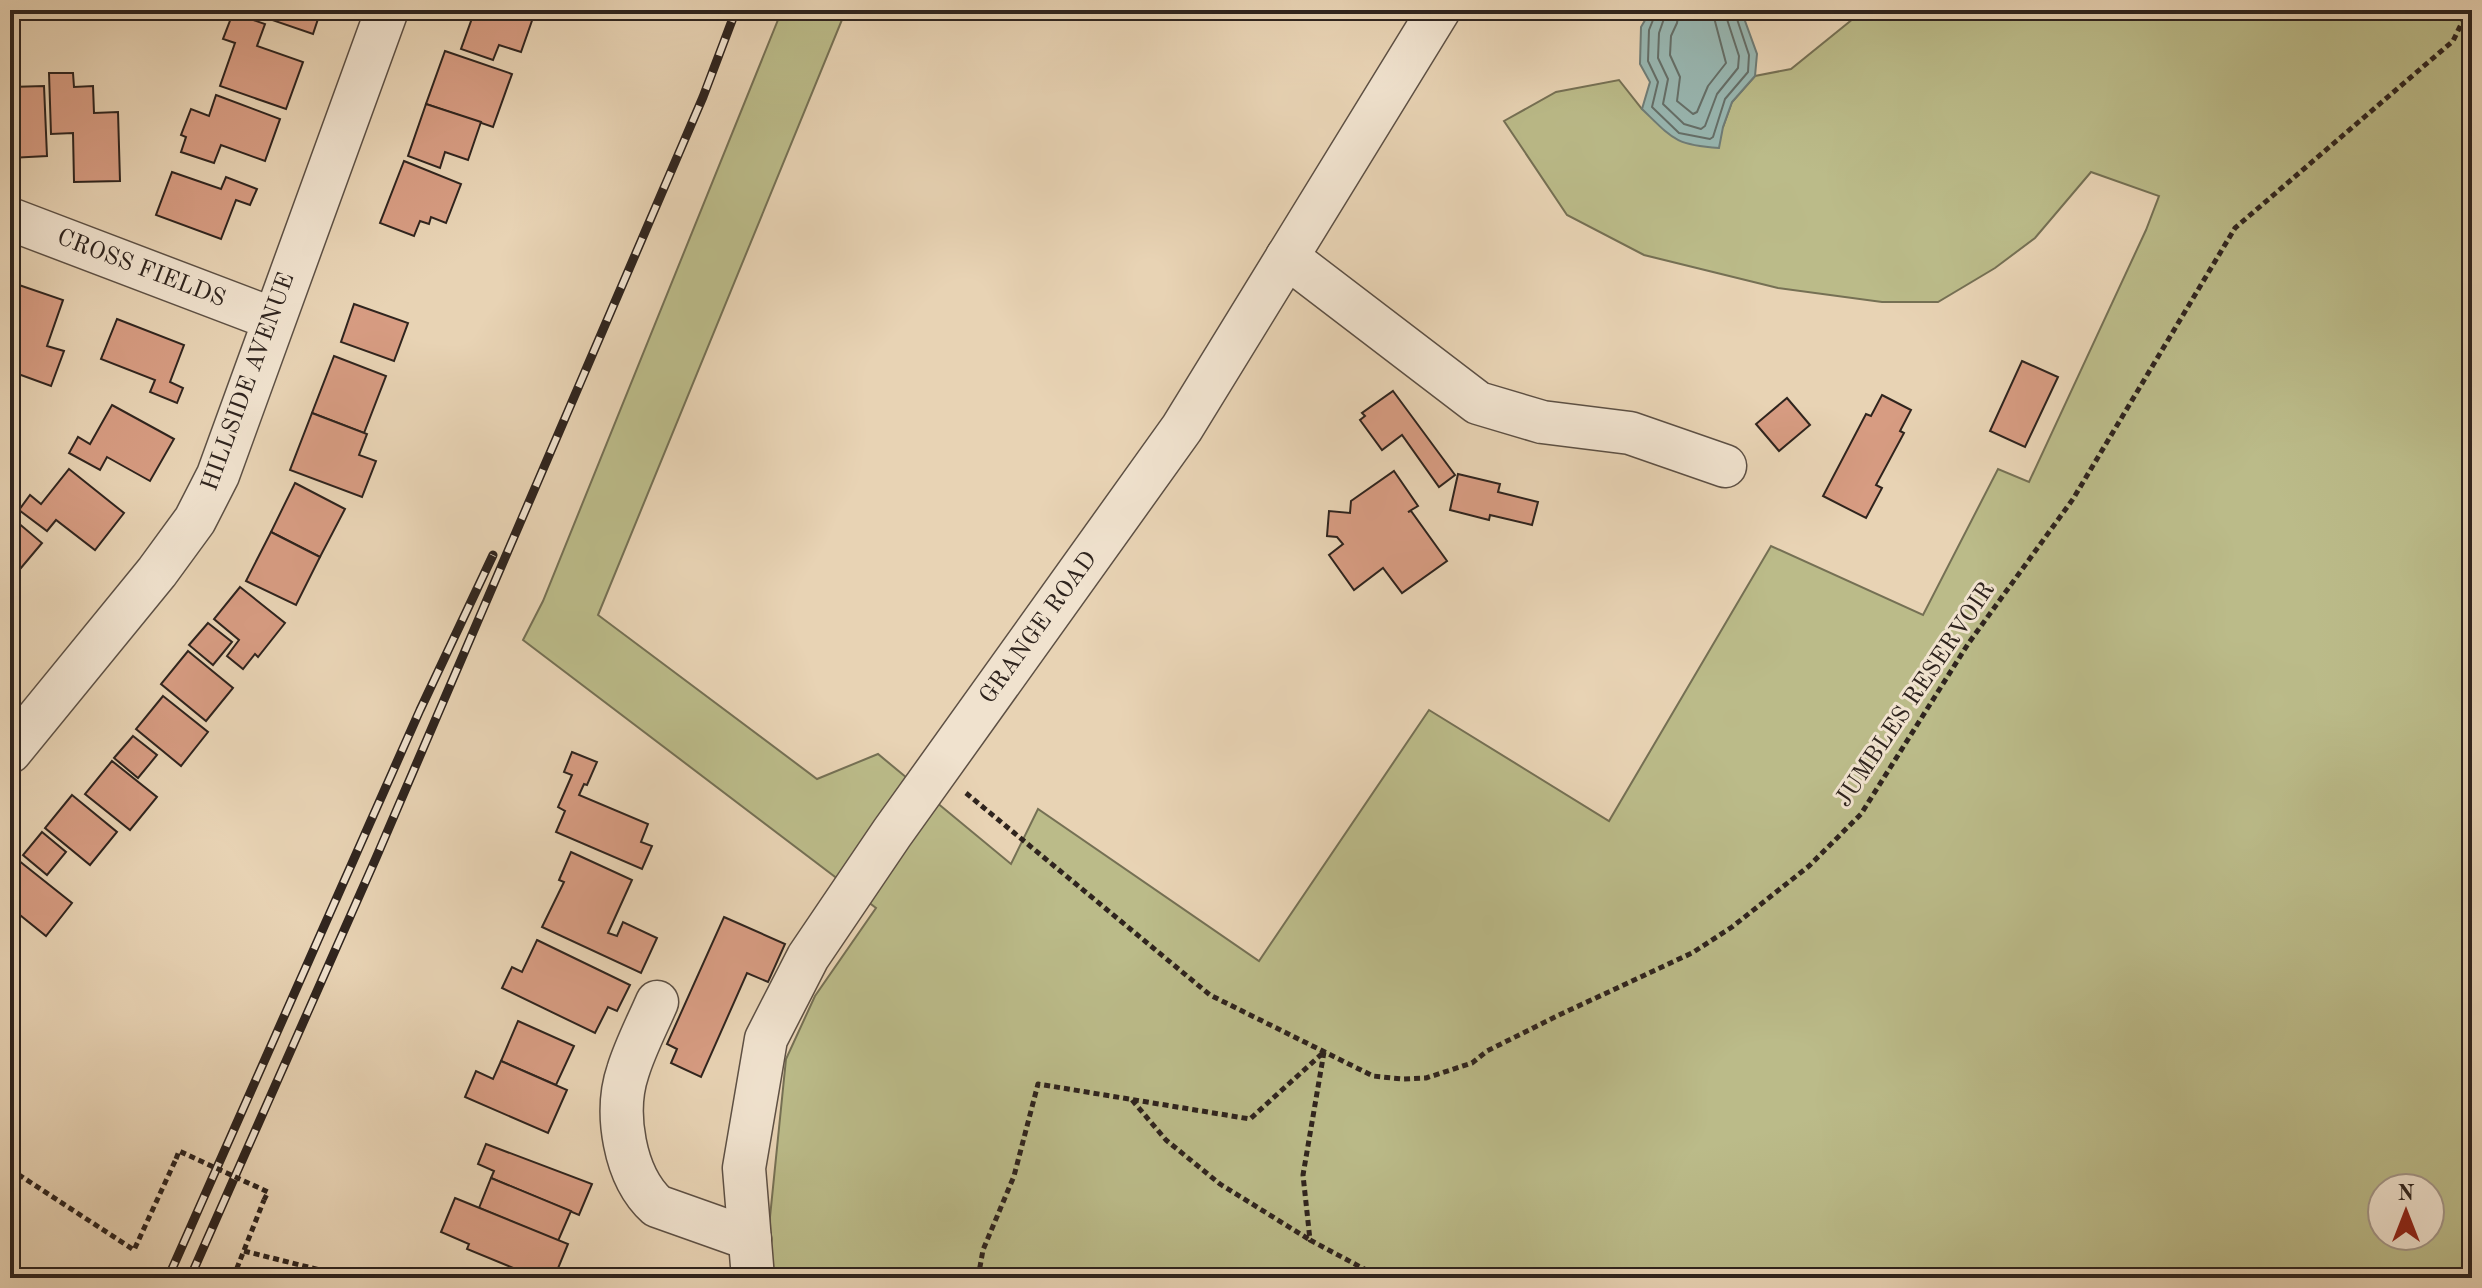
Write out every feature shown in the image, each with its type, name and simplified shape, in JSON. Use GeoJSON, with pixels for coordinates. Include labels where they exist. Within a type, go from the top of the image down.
{"type":"FeatureCollection","features":[{"type":"Feature","properties":{"kind":"street","name":"HILLSIDE AVENUE"},"geometry":{"type":"LineString","coordinates":[[10,752],[157,572],[195,520],[218,475],[387,10]]}},
{"type":"Feature","properties":{"kind":"street","name":"GRANGE ROAD"},"geometry":{"type":"LineString","coordinates":[[752,1259],[744,1168],[766,1039],[808,957],[1182,428],[1439,10]]}},
{"type":"Feature","properties":{"kind":"street","name":"CROSS FIELDS"},"geometry":{"type":"LineString","coordinates":[[10,219],[273,319]]}},
{"type":"Feature","properties":{"kind":"street"},"geometry":{"type":"LineString","coordinates":[[1287,257],[1478,403],[1542,422],[1630,433],[1725,466]]}},
{"type":"Feature","properties":{"kind":"street"},"geometry":{"type":"LineString","coordinates":[[657,1002],[627,1074],[623,1108],[625,1144],[631,1169],[645,1195],[657,1206],[752,1259]]}},
{"type":"Feature","properties":{"kind":"path","name":"JUMBLES RESERVOIR"},"geometry":{"type":"LineString","coordinates":[[936,772],[961,789],[1210,995],[1373,1076],[1426,1078],[1472,1063],[1487,1051],[1692,953],[1732,927],[1809,866],[1861,814],[1968,644],[2073,499],[2235,228],[2453,41],[2468,10]]}},
{"type":"Feature","properties":{"kind":"path"},"geometry":{"type":"LineString","coordinates":[[978,1278],[983,1250],[1014,1176],[1038,1084],[1250,1119],[1325,1051]]}},
{"type":"Feature","properties":{"kind":"path"},"geometry":{"type":"LineString","coordinates":[[1310,1240],[1303,1175],[1325,1051]]}},
{"type":"Feature","properties":{"kind":"path"},"geometry":{"type":"LineString","coordinates":[[1131,1099],[1166,1140],[1220,1184],[1310,1240],[1381,1278]]}},
{"type":"Feature","properties":{"kind":"path"},"geometry":{"type":"LineString","coordinates":[[10,1169],[134,1250],[179,1151],[268,1192],[233,1278]]}},
{"type":"Feature","properties":{"kind":"path"},"geometry":{"type":"LineString","coordinates":[[244,1251],[352,1278]]}},
{"type":"Feature","properties":{"kind":"green space"},"geometry":{"type":"Polygon","coordinates":[[[782,10],[846,10],[598,615],[817,779],[878,754],[1011,864],[1038,809],[1259,961],[1429,710],[1609,821],[1771,546],[1923,615],[1998,469],[2029,482],[2159,196],[2091,172],[2035,238],[1995,268],[1938,302],[1882,302],[1778,288],[1644,255],[1567,215],[1504,121],[1556,92],[1619,80],[1642,109],[1723,127],[1732,102],[1755,76],[1791,69],[1864,10],[2472,10],[2472,1278],[771,1278],[770,1217],[786,1059],[815,996],[876,908],[523,640],[543,601],[782,10]]]}},
{"type":"Feature","properties":{"kind":"water"},"geometry":{"type":"Polygon","coordinates":[[[1651,10],[1741,10],[1757,54],[1755,76],[1732,102],[1719,148],[1676,139],[1642,109],[1650,82],[1640,64],[1641,27],[1651,10]]]}},
{"type":"Feature","properties":{"kind":"building"},"geometry":{"type":"Polygon","coordinates":[[[243,10],[321,10],[313,34],[243,10]]]}},
{"type":"Feature","properties":{"kind":"building"},"geometry":{"type":"Polygon","coordinates":[[[475,10],[519,10],[534,15],[521,52],[499,45],[493,60],[461,49],[475,10]]]}},
{"type":"Feature","properties":{"kind":"building"},"geometry":{"type":"Polygon","coordinates":[[[233,13],[265,24],[257,46],[303,62],[286,109],[220,86],[235,43],[223,39],[233,13]]]}},
{"type":"Feature","properties":{"kind":"building"},"geometry":{"type":"Polygon","coordinates":[[[445,51],[512,74],[493,127],[426,104],[445,51]]]}},
{"type":"Feature","properties":{"kind":"building"},"geometry":{"type":"Polygon","coordinates":[[[49,73],[73,73],[74,87],[93,86],[94,113],[118,112],[120,181],[74,182],[73,133],[51,134],[49,73]]]}},
{"type":"Feature","properties":{"kind":"building"},"geometry":{"type":"Polygon","coordinates":[[[44,86],[47,156],[10,158],[10,87],[44,86]]]}},
{"type":"Feature","properties":{"kind":"building"},"geometry":{"type":"Polygon","coordinates":[[[216,95],[280,119],[265,161],[221,145],[214,163],[181,152],[186,137],[181,135],[191,109],[209,116],[216,95]]]}},
{"type":"Feature","properties":{"kind":"building"},"geometry":{"type":"Polygon","coordinates":[[[426,104],[481,122],[468,160],[445,152],[440,168],[408,156],[426,104]]]}},
{"type":"Feature","properties":{"kind":"building"},"geometry":{"type":"Polygon","coordinates":[[[404,161],[461,184],[446,223],[431,217],[429,224],[420,221],[414,236],[380,223],[404,161]]]}},
{"type":"Feature","properties":{"kind":"building"},"geometry":{"type":"Polygon","coordinates":[[[172,172],[221,189],[226,177],[257,189],[250,205],[236,200],[221,239],[156,215],[172,172]]]}},
{"type":"Feature","properties":{"kind":"building"},"geometry":{"type":"Polygon","coordinates":[[[19,285],[63,300],[47,346],[64,351],[51,386],[10,371],[10,309],[19,285]]]}},
{"type":"Feature","properties":{"kind":"building"},"geometry":{"type":"Polygon","coordinates":[[[354,304],[408,323],[394,361],[341,342],[354,304]]]}},
{"type":"Feature","properties":{"kind":"building"},"geometry":{"type":"Polygon","coordinates":[[[117,319],[184,345],[170,382],[183,388],[177,403],[150,392],[155,380],[101,359],[117,319]]]}},
{"type":"Feature","properties":{"kind":"building"},"geometry":{"type":"Polygon","coordinates":[[[334,356],[386,376],[364,433],[312,413],[334,356]]]}},
{"type":"Feature","properties":{"kind":"building"},"geometry":{"type":"Polygon","coordinates":[[[2022,361],[2058,377],[2025,447],[1990,431],[2022,361]]]}},
{"type":"Feature","properties":{"kind":"building"},"geometry":{"type":"Polygon","coordinates":[[[1393,391],[1455,475],[1439,487],[1402,435],[1382,450],[1360,420],[1365,416],[1362,413],[1393,391]]]}},
{"type":"Feature","properties":{"kind":"building"},"geometry":{"type":"Polygon","coordinates":[[[1882,395],[1911,410],[1900,431],[1904,433],[1876,485],[1882,488],[1866,518],[1823,496],[1866,414],[1871,416],[1882,395]]]}},
{"type":"Feature","properties":{"kind":"building"},"geometry":{"type":"Polygon","coordinates":[[[1787,398],[1810,425],[1779,451],[1756,424],[1787,398]]]}},
{"type":"Feature","properties":{"kind":"building"},"geometry":{"type":"Polygon","coordinates":[[[112,405],[174,439],[150,481],[107,457],[100,470],[69,453],[78,437],[90,444],[112,405]]]}},
{"type":"Feature","properties":{"kind":"building"},"geometry":{"type":"Polygon","coordinates":[[[312,413],[367,434],[359,455],[376,461],[362,497],[290,470],[312,413]]]}},
{"type":"Feature","properties":{"kind":"building"},"geometry":{"type":"Polygon","coordinates":[[[69,469],[124,513],[95,550],[56,520],[47,531],[19,510],[30,495],[41,504],[69,469]]]}},
{"type":"Feature","properties":{"kind":"building"},"geometry":{"type":"Polygon","coordinates":[[[1394,471],[1418,506],[1408,512],[1411,511],[1447,561],[1402,593],[1383,568],[1354,590],[1329,555],[1343,544],[1337,537],[1327,536],[1329,511],[1350,513],[1351,501],[1394,471]]]}},
{"type":"Feature","properties":{"kind":"building"},"geometry":{"type":"Polygon","coordinates":[[[1458,474],[1500,484],[1498,492],[1538,502],[1532,525],[1490,515],[1489,520],[1450,510],[1458,474]]]}},
{"type":"Feature","properties":{"kind":"building"},"geometry":{"type":"Polygon","coordinates":[[[295,483],[345,509],[320,557],[271,532],[295,483]]]}},
{"type":"Feature","properties":{"kind":"building"},"geometry":{"type":"Polygon","coordinates":[[[10,516],[42,543],[10,581],[10,516]]]}},
{"type":"Feature","properties":{"kind":"building"},"geometry":{"type":"Polygon","coordinates":[[[271,532],[320,557],[296,605],[246,581],[271,532]]]}},
{"type":"Feature","properties":{"kind":"building"},"geometry":{"type":"Polygon","coordinates":[[[240,587],[285,623],[258,657],[255,654],[243,669],[227,656],[239,640],[214,619],[240,587]]]}},
{"type":"Feature","properties":{"kind":"building"},"geometry":{"type":"Polygon","coordinates":[[[208,623],[232,642],[213,665],[189,645],[208,623]]]}},
{"type":"Feature","properties":{"kind":"building"},"geometry":{"type":"Polygon","coordinates":[[[188,651],[233,688],[206,721],[161,684],[188,651]]]}},
{"type":"Feature","properties":{"kind":"building"},"geometry":{"type":"Polygon","coordinates":[[[163,696],[208,732],[181,766],[136,729],[163,696]]]}},
{"type":"Feature","properties":{"kind":"building"},"geometry":{"type":"Polygon","coordinates":[[[133,736],[157,755],[138,778],[114,758],[133,736]]]}},
{"type":"Feature","properties":{"kind":"building"},"geometry":{"type":"Polygon","coordinates":[[[572,752],[597,762],[579,795],[648,824],[641,842],[652,846],[642,869],[556,832],[565,811],[558,807],[572,775],[564,772],[572,752]]]}},
{"type":"Feature","properties":{"kind":"building"},"geometry":{"type":"Polygon","coordinates":[[[112,761],[157,797],[130,830],[85,794],[112,761]]]}},
{"type":"Feature","properties":{"kind":"building"},"geometry":{"type":"Polygon","coordinates":[[[72,795],[117,832],[90,865],[45,828],[72,795]]]}},
{"type":"Feature","properties":{"kind":"building"},"geometry":{"type":"Polygon","coordinates":[[[42,832],[66,852],[47,875],[23,855],[42,832]]]}},
{"type":"Feature","properties":{"kind":"building"},"geometry":{"type":"Polygon","coordinates":[[[571,852],[632,880],[608,933],[617,936],[623,922],[657,938],[641,973],[542,927],[564,882],[559,880],[571,852]]]}},
{"type":"Feature","properties":{"kind":"building"},"geometry":{"type":"Polygon","coordinates":[[[18,860],[72,903],[46,936],[10,907],[10,870],[18,860]]]}},
{"type":"Feature","properties":{"kind":"building"},"geometry":{"type":"Polygon","coordinates":[[[724,917],[785,944],[768,982],[747,973],[701,1077],[671,1063],[677,1049],[667,1044],[724,917]]]}},
{"type":"Feature","properties":{"kind":"building"},"geometry":{"type":"Polygon","coordinates":[[[537,940],[630,985],[617,1011],[608,1007],[595,1033],[502,988],[512,967],[522,972],[537,940]]]}},
{"type":"Feature","properties":{"kind":"building"},"geometry":{"type":"Polygon","coordinates":[[[518,1021],[574,1046],[556,1085],[501,1061],[518,1021]]]}},
{"type":"Feature","properties":{"kind":"building"},"geometry":{"type":"Polygon","coordinates":[[[501,1061],[567,1090],[548,1133],[465,1097],[476,1071],[493,1079],[501,1061]]]}},
{"type":"Feature","properties":{"kind":"building"},"geometry":{"type":"Polygon","coordinates":[[[486,1144],[592,1184],[579,1215],[491,1178],[494,1171],[478,1164],[486,1144]]]}},
{"type":"Feature","properties":{"kind":"building"},"geometry":{"type":"Polygon","coordinates":[[[491,1178],[571,1211],[558,1241],[479,1208],[491,1178]]]}},
{"type":"Feature","properties":{"kind":"building"},"geometry":{"type":"Polygon","coordinates":[[[455,1198],[568,1244],[554,1278],[538,1278],[467,1249],[469,1244],[441,1232],[455,1198]]]}},
{"type":"Feature","properties":{"kind":"railway"},"geometry":{"type":"LineString","coordinates":[[190,1278],[376,858],[703,97],[736,10]]}},
{"type":"Feature","properties":{"kind":"railway"},"geometry":{"type":"LineString","coordinates":[[168,1278],[420,710],[493,555]]}}]}
